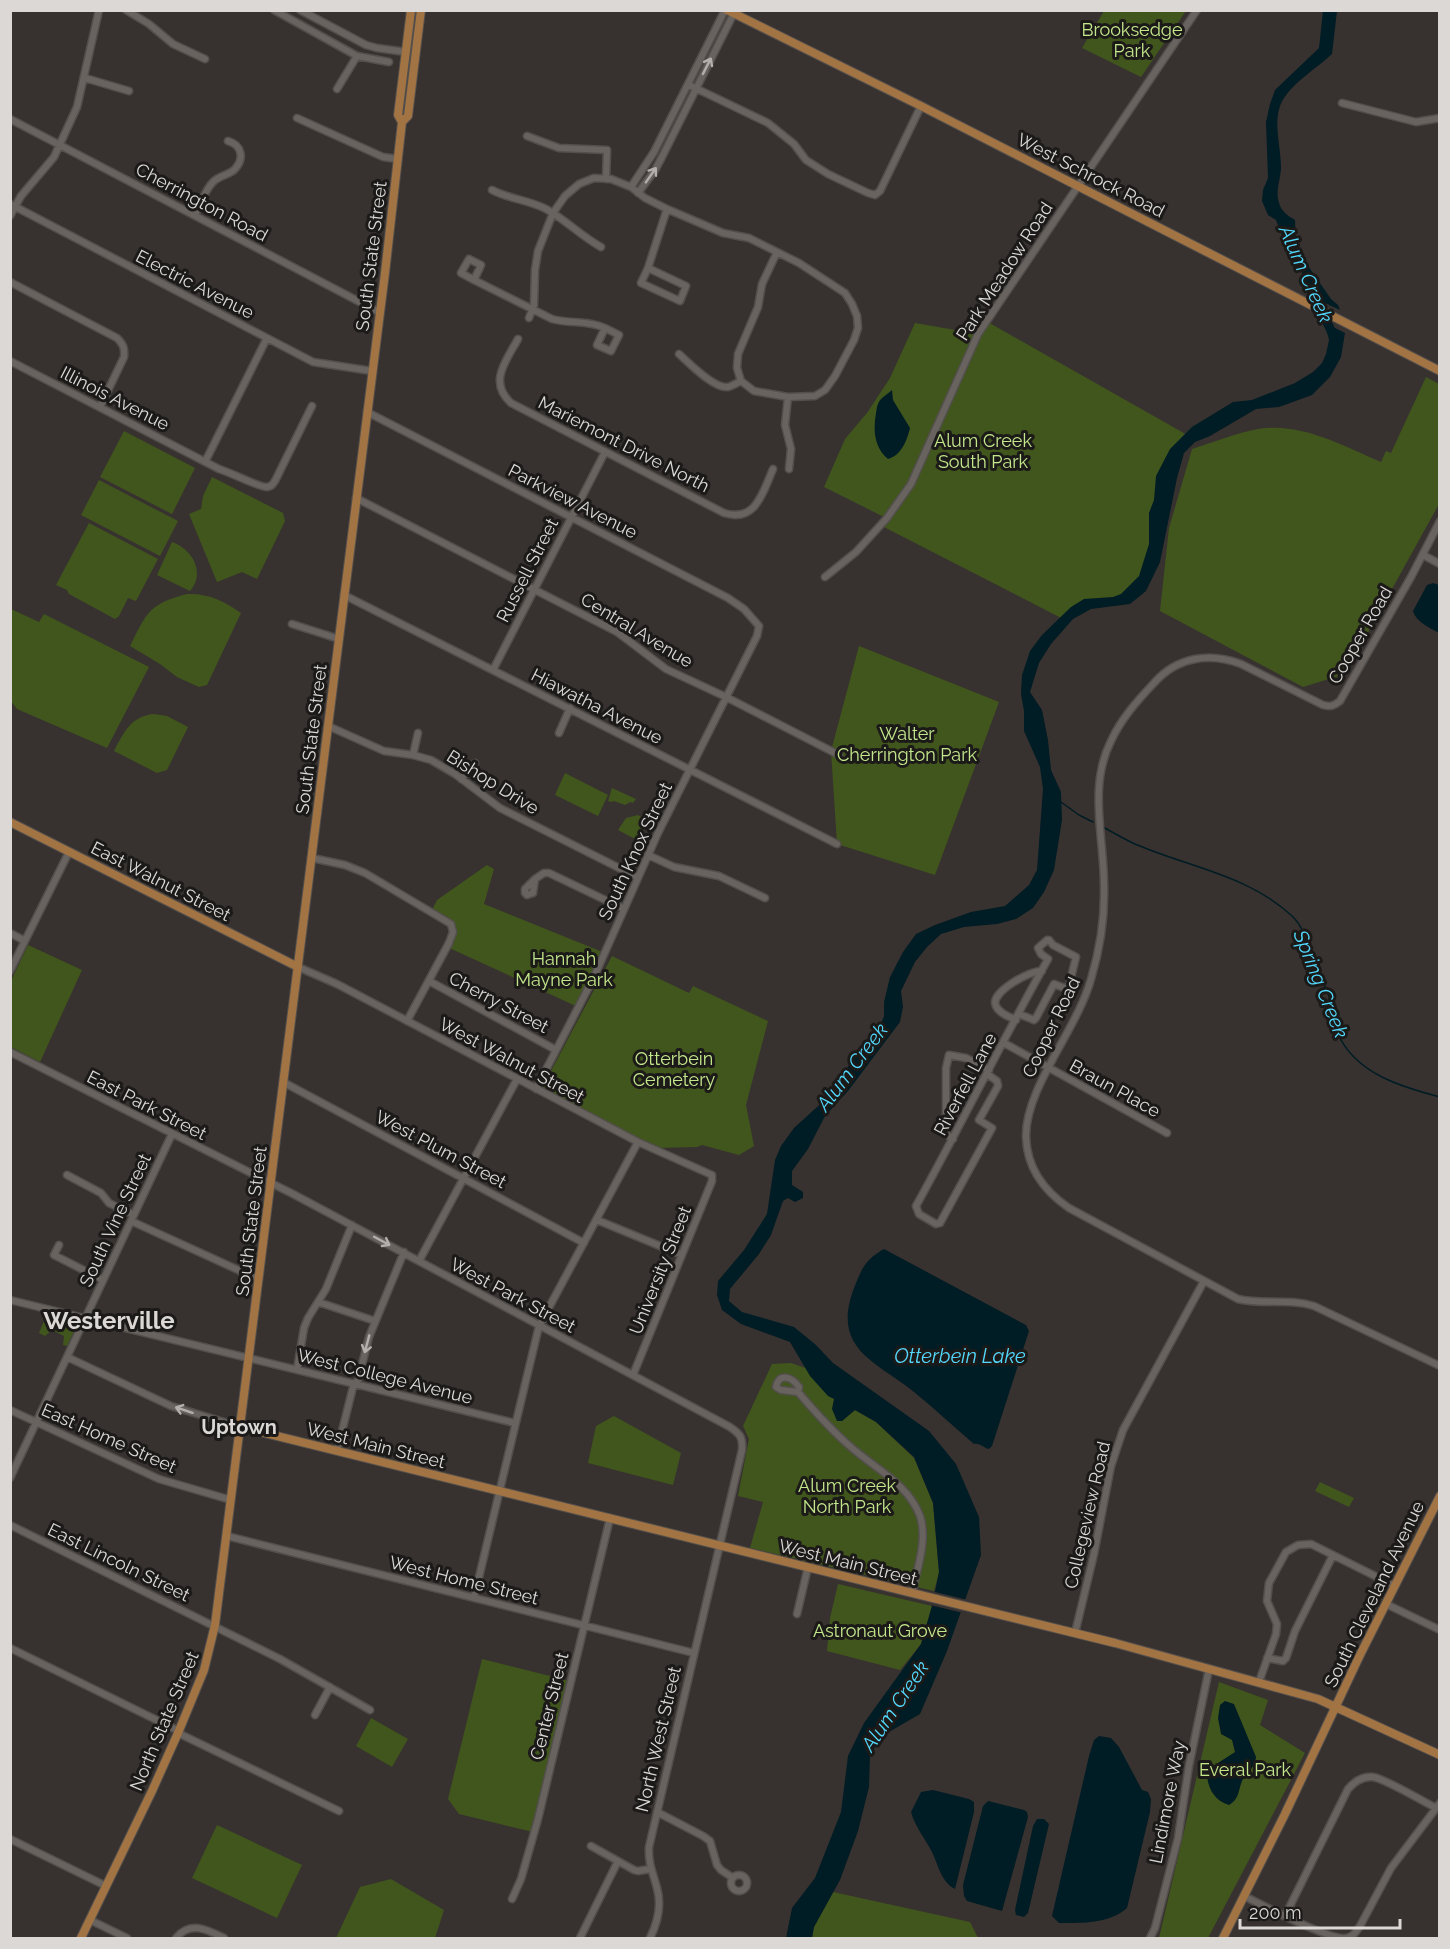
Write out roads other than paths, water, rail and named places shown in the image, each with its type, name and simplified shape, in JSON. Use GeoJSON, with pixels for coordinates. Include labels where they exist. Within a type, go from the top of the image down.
{"type":"FeatureCollection","features":[{"type":"Feature","properties":{"kind":"main road","name":"South State Street"},"geometry":{"type":"LineString","coordinates":[[405,119],[398,115],[411,10]]}},
{"type":"Feature","properties":{"kind":"main road"},"geometry":{"type":"LineString","coordinates":[[416,10],[412,46],[416,53]]}},
{"type":"Feature","properties":{"kind":"main road","name":"South State Street"},"geometry":{"type":"LineString","coordinates":[[248,1359],[398,159],[410,100],[421,10]]}},
{"type":"Feature","properties":{"kind":"main road","name":"West Schrock Road"},"geometry":{"type":"LineString","coordinates":[[730,11],[1440,371]]}},
{"type":"Feature","properties":{"kind":"main road"},"geometry":{"type":"LineString","coordinates":[[406,52],[410,58],[406,86],[410,100]]}},
{"type":"Feature","properties":{"kind":"main road","name":"East Walnut Street"},"geometry":{"type":"LineString","coordinates":[[10,822],[298,967]]}},
{"type":"Feature","properties":{"kind":"main road","name":"North State Street"},"geometry":{"type":"LineString","coordinates":[[81,1938],[152,1791],[204,1670],[215,1626],[248,1359]]}},
{"type":"Feature","properties":{"kind":"main road","name":"West Main Street"},"geometry":{"type":"LineString","coordinates":[[240,1427],[1075,1633],[1259,1682],[1336,1706],[1440,1755]]}},
{"type":"Feature","properties":{"kind":"main road","name":"South Cleveland Avenue"},"geometry":{"type":"LineString","coordinates":[[1223,1938],[1440,1496]]}},
{"type":"Feature","properties":{"kind":"street"},"geometry":{"type":"LineString","coordinates":[[10,216],[13,205],[54,157],[77,108],[99,10]]}},
{"type":"Feature","properties":{"kind":"street"},"geometry":{"type":"LineString","coordinates":[[126,10],[149,24],[173,44],[205,59]]}},
{"type":"Feature","properties":{"kind":"street"},"geometry":{"type":"LineString","coordinates":[[274,10],[357,56],[389,62]]}},
{"type":"Feature","properties":{"kind":"street"},"geometry":{"type":"LineString","coordinates":[[300,10],[366,45],[406,52]]}},
{"type":"Feature","properties":{"kind":"street","name":"Park Meadow Road"},"geometry":{"type":"LineString","coordinates":[[825,577],[856,552],[887,518],[910,484],[978,334],[1197,10]]}},
{"type":"Feature","properties":{"kind":"street"},"geometry":{"type":"LineString","coordinates":[[631,187],[647,165],[688,85],[730,11]]}},
{"type":"Feature","properties":{"kind":"street"},"geometry":{"type":"LineString","coordinates":[[638,193],[655,170],[696,89],[730,11]]}},
{"type":"Feature","properties":{"kind":"street"},"geometry":{"type":"LineString","coordinates":[[337,89],[357,56]]}},
{"type":"Feature","properties":{"kind":"street"},"geometry":{"type":"LineString","coordinates":[[85,78],[129,91]]}},
{"type":"Feature","properties":{"kind":"street"},"geometry":{"type":"LineString","coordinates":[[688,85],[768,123],[794,144],[806,159],[828,174],[875,195],[880,191],[921,106]]}},
{"type":"Feature","properties":{"kind":"street"},"geometry":{"type":"LineString","coordinates":[[1342,103],[1416,122],[1440,118]]}},
{"type":"Feature","properties":{"kind":"street"},"geometry":{"type":"LineString","coordinates":[[297,118],[383,157],[398,159]]}},
{"type":"Feature","properties":{"kind":"street","name":"Cherrington Road"},"geometry":{"type":"LineString","coordinates":[[10,119],[379,312]]}},
{"type":"Feature","properties":{"kind":"street"},"geometry":{"type":"LineString","coordinates":[[527,135],[559,148],[607,150],[606,179]]}},
{"type":"Feature","properties":{"kind":"street"},"geometry":{"type":"LineString","coordinates":[[195,215],[211,184],[232,171],[239,161],[241,154],[239,148],[228,141]]}},
{"type":"Feature","properties":{"kind":"street"},"geometry":{"type":"LineString","coordinates":[[529,318],[532,310],[534,270],[538,251],[553,213],[565,196],[579,184],[594,178],[606,179],[631,187],[667,209],[723,233],[749,238],[777,252],[799,263],[845,293],[857,316],[858,328],[835,376],[825,390],[815,396],[788,397],[754,392],[741,381],[737,368],[738,354],[758,307],[762,284],[777,252]]}},
{"type":"Feature","properties":{"kind":"street"},"geometry":{"type":"LineString","coordinates":[[492,190],[510,198],[529,202],[553,213],[601,247]]}},
{"type":"Feature","properties":{"kind":"street","name":"Electric Avenue"},"geometry":{"type":"LineString","coordinates":[[13,205],[314,362],[372,371]]}},
{"type":"Feature","properties":{"kind":"street"},"geometry":{"type":"LineString","coordinates":[[648,268],[686,286],[680,301],[641,283],[667,209]]}},
{"type":"Feature","properties":{"kind":"street"},"geometry":{"type":"LineString","coordinates":[[474,280],[532,310],[561,321],[588,323],[605,328]]}},
{"type":"Feature","properties":{"kind":"street"},"geometry":{"type":"LineString","coordinates":[[10,282],[117,338],[122,343],[125,349],[124,357],[100,407]]}},
{"type":"Feature","properties":{"kind":"street"},"geometry":{"type":"LineString","coordinates":[[205,462],[267,338]]}},
{"type":"Feature","properties":{"kind":"street","name":"Mariemont Drive North"},"geometry":{"type":"LineString","coordinates":[[518,339],[501,370],[499,380],[500,390],[511,403],[724,513],[740,515],[753,508],[773,469]]}},
{"type":"Feature","properties":{"kind":"street"},"geometry":{"type":"LineString","coordinates":[[679,354],[705,377],[721,387],[728,387],[741,381]]}},
{"type":"Feature","properties":{"kind":"street","name":"Illinois Avenue"},"geometry":{"type":"LineString","coordinates":[[10,360],[205,462],[262,487],[270,486],[275,481],[312,406]]}},
{"type":"Feature","properties":{"kind":"street"},"geometry":{"type":"LineString","coordinates":[[788,397],[785,425],[791,449],[789,469]]}},
{"type":"Feature","properties":{"kind":"street","name":"Parkview Avenue"},"geometry":{"type":"LineString","coordinates":[[367,412],[728,598],[744,609],[759,626]]}},
{"type":"Feature","properties":{"kind":"street","name":"Russell Street"},"geometry":{"type":"LineString","coordinates":[[493,670],[605,452]]}},
{"type":"Feature","properties":{"kind":"street","name":"Central Avenue"},"geometry":{"type":"LineString","coordinates":[[356,498],[617,632],[666,669],[839,755]]}},
{"type":"Feature","properties":{"kind":"street","name":"Cooper Road"},"geometry":{"type":"LineString","coordinates":[[1440,521],[1340,701],[1335,705],[1323,705],[1240,664],[1211,657],[1182,662],[1168,670],[1126,714],[1110,742],[1098,795],[1104,886],[1099,948],[1091,981],[1080,1010],[1036,1092],[1026,1130],[1028,1156],[1034,1172],[1054,1198],[1069,1208],[1238,1299],[1252,1302],[1301,1302],[1314,1306],[1440,1366]]}},
{"type":"Feature","properties":{"kind":"street"},"geometry":{"type":"LineString","coordinates":[[1422,555],[1440,564]]}},
{"type":"Feature","properties":{"kind":"street","name":"Hiawatha Avenue"},"geometry":{"type":"LineString","coordinates":[[344,595],[837,844]]}},
{"type":"Feature","properties":{"kind":"street"},"geometry":{"type":"LineString","coordinates":[[292,624],[339,639]]}},
{"type":"Feature","properties":{"kind":"street","name":"South Knox Street"},"geometry":{"type":"LineString","coordinates":[[536,1089],[594,977],[637,877],[689,769],[758,636],[759,626]]}},
{"type":"Feature","properties":{"kind":"street"},"geometry":{"type":"LineString","coordinates":[[559,733],[570,708]]}},
{"type":"Feature","properties":{"kind":"street","name":"Bishop Drive"},"geometry":{"type":"LineString","coordinates":[[328,726],[384,751],[414,755],[437,763],[500,808],[637,877]]}},
{"type":"Feature","properties":{"kind":"street"},"geometry":{"type":"LineString","coordinates":[[414,755],[418,733]]}},
{"type":"Feature","properties":{"kind":"street"},"geometry":{"type":"LineString","coordinates":[[461,779],[475,763]]}},
{"type":"Feature","properties":{"kind":"street"},"geometry":{"type":"LineString","coordinates":[[10,971],[69,852]]}},
{"type":"Feature","properties":{"kind":"street"},"geometry":{"type":"LineString","coordinates":[[648,855],[674,867],[719,876],[765,898]]}},
{"type":"Feature","properties":{"kind":"street"},"geometry":{"type":"LineString","coordinates":[[312,858],[345,865],[365,873],[449,922],[452,927],[453,932],[449,944],[407,1021]]}},
{"type":"Feature","properties":{"kind":"street"},"geometry":{"type":"LineString","coordinates":[[535,879],[544,873],[549,873],[624,909]]}},
{"type":"Feature","properties":{"kind":"street"},"geometry":{"type":"LineString","coordinates":[[10,933],[25,941]]}},
{"type":"Feature","properties":{"kind":"street","name":"Riverfell Lane"},"geometry":{"type":"LineString","coordinates":[[988,1072],[997,1081],[998,1086],[979,1120],[992,1128],[940,1224],[936,1224],[919,1214],[916,1206],[953,1139],[988,1072],[1004,1043],[1017,1017],[1048,959],[1038,948],[1047,940],[1076,957],[1069,987],[1064,989],[1054,984],[1036,1018],[1017,1017]]}},
{"type":"Feature","properties":{"kind":"street","name":"West Walnut Street"},"geometry":{"type":"LineString","coordinates":[[298,967],[337,984],[638,1142],[711,1173],[713,1176]]}},
{"type":"Feature","properties":{"kind":"street"},"geometry":{"type":"LineString","coordinates":[[1017,1017],[1000,1011],[994,1001],[997,994],[1035,970],[1042,971]]}},
{"type":"Feature","properties":{"kind":"street","name":"Cherry Street"},"geometry":{"type":"LineString","coordinates":[[429,981],[556,1050]]}},
{"type":"Feature","properties":{"kind":"street","name":"Braun Place"},"geometry":{"type":"LineString","coordinates":[[1004,1043],[1167,1133]]}},
{"type":"Feature","properties":{"kind":"street","name":"East Park Street"},"geometry":{"type":"LineString","coordinates":[[10,1052],[271,1183]]}},
{"type":"Feature","properties":{"kind":"street"},"geometry":{"type":"LineString","coordinates":[[953,1139],[943,1132],[942,1128],[946,1117],[946,1068],[949,1055],[966,1058],[988,1072]]}},
{"type":"Feature","properties":{"kind":"street"},"geometry":{"type":"LineString","coordinates":[[419,1261],[517,1079]]}},
{"type":"Feature","properties":{"kind":"street","name":"West Plum Street"},"geometry":{"type":"LineString","coordinates":[[283,1082],[584,1243]]}},
{"type":"Feature","properties":{"kind":"street","name":"South Vine Street"},"geometry":{"type":"LineString","coordinates":[[10,1479],[172,1134]]}},
{"type":"Feature","properties":{"kind":"street"},"geometry":{"type":"LineString","coordinates":[[474,1598],[539,1326],[638,1142]]}},
{"type":"Feature","properties":{"kind":"street"},"geometry":{"type":"LineString","coordinates":[[67,1175],[101,1193],[109,1203],[132,1218],[258,1279]]}},
{"type":"Feature","properties":{"kind":"street","name":"University Street"},"geometry":{"type":"LineString","coordinates":[[633,1375],[713,1176]]}},
{"type":"Feature","properties":{"kind":"street","name":"West Park Street"},"geometry":{"type":"LineString","coordinates":[[271,1183],[404,1252],[741,1435]]}},
{"type":"Feature","properties":{"kind":"street"},"geometry":{"type":"LineString","coordinates":[[597,1220],[682,1255]]}},
{"type":"Feature","properties":{"kind":"street"},"geometry":{"type":"LineString","coordinates":[[297,1370],[304,1328],[326,1289],[352,1225]]}},
{"type":"Feature","properties":{"kind":"street"},"geometry":{"type":"LineString","coordinates":[[59,1245],[54,1255],[103,1280]]}},
{"type":"Feature","properties":{"kind":"street"},"geometry":{"type":"LineString","coordinates":[[337,1451],[369,1337],[404,1252]]}},
{"type":"Feature","properties":{"kind":"street","name":"Collegeview Road"},"geometry":{"type":"LineString","coordinates":[[1075,1633],[1094,1554],[1111,1466],[1123,1430],[1204,1281]]}},
{"type":"Feature","properties":{"kind":"street","name":"West College Avenue"},"geometry":{"type":"LineString","coordinates":[[10,1300],[515,1423]]}},
{"type":"Feature","properties":{"kind":"street"},"geometry":{"type":"LineString","coordinates":[[318,1302],[375,1321]]}},
{"type":"Feature","properties":{"kind":"street"},"geometry":{"type":"LineString","coordinates":[[67,1357],[171,1406],[240,1427]]}},
{"type":"Feature","properties":{"kind":"street"},"geometry":{"type":"LineString","coordinates":[[798,1392],[817,1415],[850,1447],[897,1483],[912,1500],[920,1517],[922,1531],[917,1594]]}},
{"type":"Feature","properties":{"kind":"street","name":"East Home Street"},"geometry":{"type":"LineString","coordinates":[[10,1410],[159,1479],[231,1500]]}},
{"type":"Feature","properties":{"kind":"street","name":"North West Street"},"geometry":{"type":"LineString","coordinates":[[650,1938],[659,1906],[657,1885],[648,1860],[649,1846],[742,1450],[741,1435]]}},
{"type":"Feature","properties":{"kind":"street","name":"Center Street"},"geometry":{"type":"LineString","coordinates":[[512,1899],[521,1879],[538,1819],[610,1518]]}},
{"type":"Feature","properties":{"kind":"street","name":"East Lincoln Street"},"geometry":{"type":"LineString","coordinates":[[10,1525],[280,1659],[369,1710]]}},
{"type":"Feature","properties":{"kind":"street","name":"West Home Street"},"geometry":{"type":"LineString","coordinates":[[227,1536],[694,1653]]}},
{"type":"Feature","properties":{"kind":"street"},"geometry":{"type":"LineString","coordinates":[[1259,1682],[1276,1634],[1277,1624],[1267,1601],[1269,1583],[1286,1552],[1298,1545],[1311,1544],[1395,1587]]}},
{"type":"Feature","properties":{"kind":"street"},"geometry":{"type":"LineString","coordinates":[[1267,1658],[1283,1661],[1287,1658],[1295,1631],[1333,1555]]}},
{"type":"Feature","properties":{"kind":"street"},"geometry":{"type":"LineString","coordinates":[[797,1614],[808,1568]]}},
{"type":"Feature","properties":{"kind":"street"},"geometry":{"type":"LineString","coordinates":[[1386,1604],[1440,1630]]}},
{"type":"Feature","properties":{"kind":"street"},"geometry":{"type":"LineString","coordinates":[[11,1651],[339,1811]]}},
{"type":"Feature","properties":{"kind":"street","name":"Lindimore Way"},"geometry":{"type":"LineString","coordinates":[[1150,1938],[1178,1838],[1189,1766],[1209,1669]]}},
{"type":"Feature","properties":{"kind":"street"},"geometry":{"type":"LineString","coordinates":[[315,1715],[330,1687]]}},
{"type":"Feature","properties":{"kind":"street"},"geometry":{"type":"LineString","coordinates":[[1244,1896],[1285,1917],[1338,1938],[1347,1938],[1355,1934],[1398,1858],[1438,1805],[1377,1778],[1365,1778],[1354,1782],[1348,1789],[1285,1917]]}},
{"type":"Feature","properties":{"kind":"street"},"geometry":{"type":"LineString","coordinates":[[657,1812],[710,1841],[717,1865],[733,1878]]}},
{"type":"Feature","properties":{"kind":"street"},"geometry":{"type":"LineString","coordinates":[[10,1839],[106,1886]]}},
{"type":"Feature","properties":{"kind":"street"},"geometry":{"type":"LineString","coordinates":[[591,1846],[638,1872],[650,1869]]}},
{"type":"Feature","properties":{"kind":"street"},"geometry":{"type":"LineString","coordinates":[[580,1938],[618,1861]]}},
{"type":"Feature","properties":{"kind":"street"},"geometry":{"type":"LineString","coordinates":[[90,1920],[127,1938]]}},
{"type":"Feature","properties":{"kind":"street"},"geometry":{"type":"LineString","coordinates":[[176,1938],[185,1930],[197,1927],[224,1938]]}},
{"type":"Feature","properties":{"kind":"water"},"geometry":{"type":"Polygon","coordinates":[[[1323,11],[1337,11],[1332,54],[1294,86],[1284,98],[1278,114],[1281,167],[1278,195],[1282,209],[1295,220],[1296,242],[1306,263],[1340,310],[1312,297],[1301,271],[1287,249],[1276,220],[1268,215],[1262,201],[1263,190],[1268,178],[1266,122],[1270,104],[1275,90],[1319,48],[1323,11]]]}},
{"type":"Feature","properties":{"kind":"water"},"geometry":{"type":"Polygon","coordinates":[[[1325,323],[1345,333],[1341,357],[1330,377],[1312,395],[1279,407],[1256,409],[1210,436],[1195,442],[1184,453],[1160,562],[1146,591],[1130,604],[1091,609],[1073,619],[1051,644],[1039,663],[1030,692],[1042,710],[1051,770],[1061,792],[1062,820],[1054,870],[1044,892],[1033,908],[1016,919],[997,924],[964,927],[941,934],[915,962],[901,991],[903,1007],[900,1022],[848,1091],[825,1116],[808,1149],[792,1171],[792,1185],[803,1192],[803,1198],[795,1202],[788,1198],[783,1201],[771,1235],[759,1254],[730,1289],[729,1301],[742,1312],[794,1327],[833,1363],[929,1431],[956,1464],[979,1517],[981,1555],[947,1651],[920,1714],[882,1736],[870,1755],[869,1787],[858,1831],[840,1880],[814,1927],[812,1938],[786,1938],[792,1908],[815,1878],[841,1812],[848,1756],[864,1723],[921,1644],[939,1572],[933,1503],[914,1457],[876,1422],[855,1410],[842,1421],[837,1421],[832,1409],[834,1399],[828,1396],[810,1376],[790,1342],[741,1324],[722,1310],[717,1295],[718,1281],[744,1250],[767,1214],[775,1160],[781,1146],[794,1128],[828,1097],[857,1053],[879,1029],[884,1016],[884,1002],[890,977],[903,952],[916,934],[971,912],[1005,906],[1029,885],[1037,870],[1043,789],[1040,767],[1024,731],[1021,694],[1022,675],[1030,651],[1042,635],[1071,607],[1084,599],[1113,597],[1121,594],[1139,576],[1149,544],[1149,513],[1154,500],[1156,476],[1170,449],[1192,427],[1233,402],[1252,400],[1295,383],[1313,372],[1322,363],[1326,354],[1329,340],[1325,323]]]}},
{"type":"Feature","properties":{"kind":"water"},"geometry":{"type":"Polygon","coordinates":[[[892,390],[893,400],[910,428],[900,451],[888,459],[877,444],[875,426],[879,403],[892,390]]]}},
{"type":"Feature","properties":{"kind":"water"},"geometry":{"type":"Polygon","coordinates":[[[1433,583],[1439,585],[1439,633],[1420,621],[1413,611],[1427,585],[1433,583]]]}},
{"type":"Feature","properties":{"kind":"water","name":"Otterbein Lake"},"geometry":{"type":"Polygon","coordinates":[[[884,1249],[1026,1325],[1029,1331],[992,1446],[989,1449],[974,1444],[914,1392],[872,1362],[853,1340],[848,1326],[848,1309],[854,1288],[865,1265],[884,1249]]]}},
{"type":"Feature","properties":{"kind":"water"},"geometry":{"type":"Polygon","coordinates":[[[1225,1701],[1234,1704],[1256,1757],[1253,1766],[1243,1779],[1237,1797],[1229,1805],[1220,1801],[1213,1794],[1207,1775],[1215,1765],[1235,1752],[1232,1740],[1221,1734],[1218,1718],[1220,1705],[1225,1701]]]}},
{"type":"Feature","properties":{"kind":"water"},"geometry":{"type":"Polygon","coordinates":[[[1099,1736],[1111,1738],[1119,1747],[1142,1790],[1148,1792],[1151,1799],[1150,1812],[1127,1908],[1104,1920],[1059,1923],[1052,1916],[1089,1756],[1094,1740],[1099,1736]]]}},
{"type":"Feature","properties":{"kind":"water"},"geometry":{"type":"Polygon","coordinates":[[[933,1790],[974,1802],[974,1812],[955,1889],[943,1877],[911,1812],[921,1792],[933,1790]]]}},
{"type":"Feature","properties":{"kind":"water"},"geometry":{"type":"Polygon","coordinates":[[[988,1801],[1024,1810],[1028,1817],[1002,1911],[967,1901],[964,1896],[963,1885],[983,1806],[988,1801]]]}},
{"type":"Feature","properties":{"kind":"water"},"geometry":{"type":"Polygon","coordinates":[[[1037,1819],[1044,1819],[1049,1824],[1028,1913],[1024,1917],[1016,1915],[1015,1910],[1033,1826],[1037,1819]]]}},
{"type":"Feature","properties":{"kind":"waterway","name":"Alum Creek"},"geometry":{"type":"LineString","coordinates":[[1312,290],[1333,335]]}},
{"type":"Feature","properties":{"kind":"waterway"},"geometry":{"type":"LineString","coordinates":[[1061,802],[1093,822]]}},
{"type":"Feature","properties":{"kind":"waterway","name":"Spring Creek"},"geometry":{"type":"LineString","coordinates":[[1103,827],[1135,844],[1237,881],[1275,902],[1292,916],[1303,931],[1331,1001],[1338,1034],[1346,1048],[1368,1069],[1382,1077],[1411,1089],[1440,1097]]}},
{"type":"Feature","properties":{"kind":"district","name":"Westerville"},"geometry":{"type":"Point","coordinates":[109,1320]}},
{"type":"Feature","properties":{"kind":"district","name":"Uptown"},"geometry":{"type":"Point","coordinates":[239,1427]}},
{"type":"Feature","properties":{"kind":"park label","name":"Brooksedge Park"},"geometry":{"type":"Point","coordinates":[1132,39]}},
{"type":"Feature","properties":{"kind":"park label","name":"Alum Creek South Park"},"geometry":{"type":"Point","coordinates":[983,450]}},
{"type":"Feature","properties":{"kind":"park label","name":"Walter Cherrington Park"},"geometry":{"type":"Point","coordinates":[907,743]}},
{"type":"Feature","properties":{"kind":"park label","name":"Hannah Mayne Park"},"geometry":{"type":"Point","coordinates":[564,968]}},
{"type":"Feature","properties":{"kind":"park label","name":"Otterbein Cemetery"},"geometry":{"type":"Point","coordinates":[674,1068]}},
{"type":"Feature","properties":{"kind":"park label","name":"Alum Creek North Park"},"geometry":{"type":"Point","coordinates":[847,1495]}},
{"type":"Feature","properties":{"kind":"park label","name":"Astronaut Grove"},"geometry":{"type":"Point","coordinates":[880,1630]}},
{"type":"Feature","properties":{"kind":"park label","name":"Everal Park"},"geometry":{"type":"Point","coordinates":[1245,1769]}}]}
